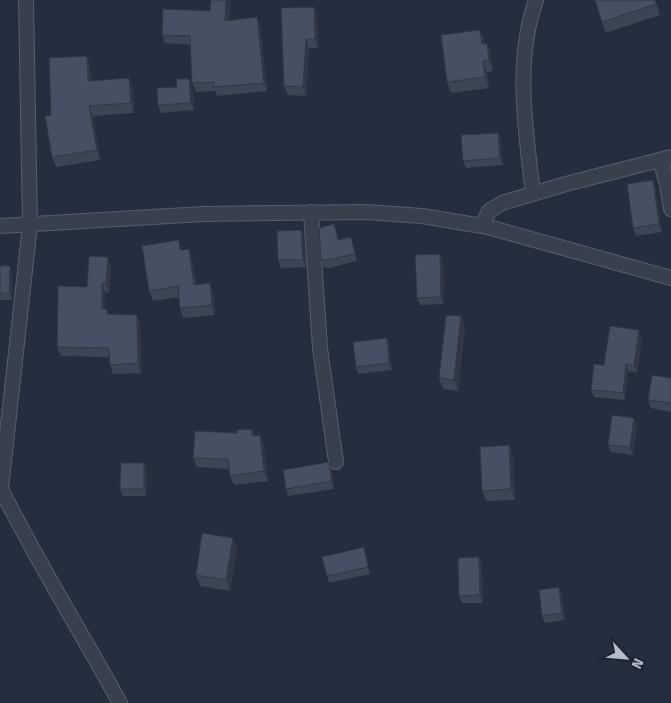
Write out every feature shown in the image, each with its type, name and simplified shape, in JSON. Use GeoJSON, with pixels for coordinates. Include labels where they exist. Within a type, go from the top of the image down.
{"type":"FeatureCollection","features":[{"type":"Feature","properties":{"kind":"street"},"geometry":{"type":"LineString","coordinates":[[26,0],[30,225],[1,494],[120,703]]}},
{"type":"Feature","properties":{"kind":"street"},"geometry":{"type":"LineString","coordinates":[[533,194],[524,66],[530,17],[536,0]]}},
{"type":"Feature","properties":{"kind":"street"},"geometry":{"type":"LineString","coordinates":[[482,226],[489,212],[502,203],[666,159],[671,209]]}},
{"type":"Feature","properties":{"kind":"street"},"geometry":{"type":"LineString","coordinates":[[311,212],[320,348],[336,462]]}},
{"type":"Feature","properties":{"kind":"street"},"geometry":{"type":"LineString","coordinates":[[0,226],[202,214],[366,212],[413,215],[482,226],[671,278]]}},
{"type":"Feature","properties":{"kind":"building"},"geometry":{"type":"Polygon","coordinates":[[[211,0],[226,0],[225,21],[257,17],[264,83],[214,87],[214,82],[192,83],[190,36],[162,35],[163,9],[210,11],[211,0]]]}},
{"type":"Feature","properties":{"kind":"building"},"geometry":{"type":"Polygon","coordinates":[[[595,0],[655,0],[656,4],[602,22],[595,0]]]}},
{"type":"Feature","properties":{"kind":"building"},"geometry":{"type":"Polygon","coordinates":[[[314,7],[315,39],[306,39],[303,87],[284,86],[281,8],[314,7]]]}},
{"type":"Feature","properties":{"kind":"building"},"geometry":{"type":"Polygon","coordinates":[[[480,30],[482,44],[487,43],[489,60],[483,61],[485,77],[447,82],[441,35],[480,30]]]}},
{"type":"Feature","properties":{"kind":"building"},"geometry":{"type":"Polygon","coordinates":[[[87,56],[88,81],[129,78],[131,103],[89,106],[97,150],[52,157],[45,116],[51,115],[49,58],[87,56]]]}},
{"type":"Feature","properties":{"kind":"building"},"geometry":{"type":"Polygon","coordinates":[[[176,79],[189,79],[191,103],[158,105],[157,88],[177,87],[176,79]]]}},
{"type":"Feature","properties":{"kind":"building"},"geometry":{"type":"Polygon","coordinates":[[[498,133],[500,158],[463,161],[461,135],[498,133]]]}},
{"type":"Feature","properties":{"kind":"building"},"geometry":{"type":"Polygon","coordinates":[[[653,180],[659,224],[633,228],[627,184],[653,180]]]}},
{"type":"Feature","properties":{"kind":"building"},"geometry":{"type":"Polygon","coordinates":[[[334,224],[338,240],[351,237],[355,254],[327,260],[321,259],[319,228],[334,224]]]}},
{"type":"Feature","properties":{"kind":"building"},"geometry":{"type":"Polygon","coordinates":[[[301,230],[303,260],[278,260],[277,231],[301,230]]]}},
{"type":"Feature","properties":{"kind":"building"},"geometry":{"type":"Polygon","coordinates":[[[179,240],[180,250],[189,249],[194,285],[210,283],[212,305],[180,308],[178,286],[149,291],[142,246],[179,240]]]}},
{"type":"Feature","properties":{"kind":"building"},"geometry":{"type":"Polygon","coordinates":[[[440,254],[441,297],[417,298],[415,255],[440,254]]]}},
{"type":"Feature","properties":{"kind":"building"},"geometry":{"type":"Polygon","coordinates":[[[89,256],[108,257],[106,283],[102,283],[102,309],[107,309],[107,314],[137,315],[138,363],[110,365],[109,348],[57,347],[58,286],[87,287],[89,256]]]}},
{"type":"Feature","properties":{"kind":"building"},"geometry":{"type":"Polygon","coordinates":[[[0,266],[10,266],[9,293],[0,293],[0,266]]]}},
{"type":"Feature","properties":{"kind":"building"},"geometry":{"type":"Polygon","coordinates":[[[446,315],[461,316],[454,380],[439,378],[446,315]]]}},
{"type":"Feature","properties":{"kind":"building"},"geometry":{"type":"Polygon","coordinates":[[[610,326],[639,330],[634,365],[626,364],[623,393],[591,390],[594,364],[604,365],[610,326]]]}},
{"type":"Feature","properties":{"kind":"building"},"geometry":{"type":"Polygon","coordinates":[[[387,338],[389,363],[356,367],[353,342],[387,338]]]}},
{"type":"Feature","properties":{"kind":"building"},"geometry":{"type":"Polygon","coordinates":[[[652,375],[671,378],[671,403],[648,400],[652,375]]]}},
{"type":"Feature","properties":{"kind":"building"},"geometry":{"type":"Polygon","coordinates":[[[612,415],[634,418],[630,447],[608,445],[612,415]]]}},
{"type":"Feature","properties":{"kind":"building"},"geometry":{"type":"Polygon","coordinates":[[[252,429],[252,436],[260,435],[264,471],[230,476],[228,459],[193,458],[195,431],[237,433],[237,430],[252,429]]]}},
{"type":"Feature","properties":{"kind":"building"},"geometry":{"type":"Polygon","coordinates":[[[509,445],[511,489],[482,491],[480,447],[509,445]]]}},
{"type":"Feature","properties":{"kind":"building"},"geometry":{"type":"Polygon","coordinates":[[[329,462],[332,481],[286,489],[283,470],[329,462]]]}},
{"type":"Feature","properties":{"kind":"building"},"geometry":{"type":"Polygon","coordinates":[[[121,463],[144,463],[144,489],[120,489],[121,463]]]}},
{"type":"Feature","properties":{"kind":"building"},"geometry":{"type":"Polygon","coordinates":[[[202,533],[233,538],[226,580],[196,575],[202,533]]]}},
{"type":"Feature","properties":{"kind":"building"},"geometry":{"type":"Polygon","coordinates":[[[364,547],[368,567],[327,576],[322,557],[364,547]]]}},
{"type":"Feature","properties":{"kind":"building"},"geometry":{"type":"Polygon","coordinates":[[[479,557],[480,595],[459,596],[458,558],[479,557]]]}},
{"type":"Feature","properties":{"kind":"building"},"geometry":{"type":"Polygon","coordinates":[[[559,587],[562,613],[542,616],[539,590],[559,587]]]}}]}
